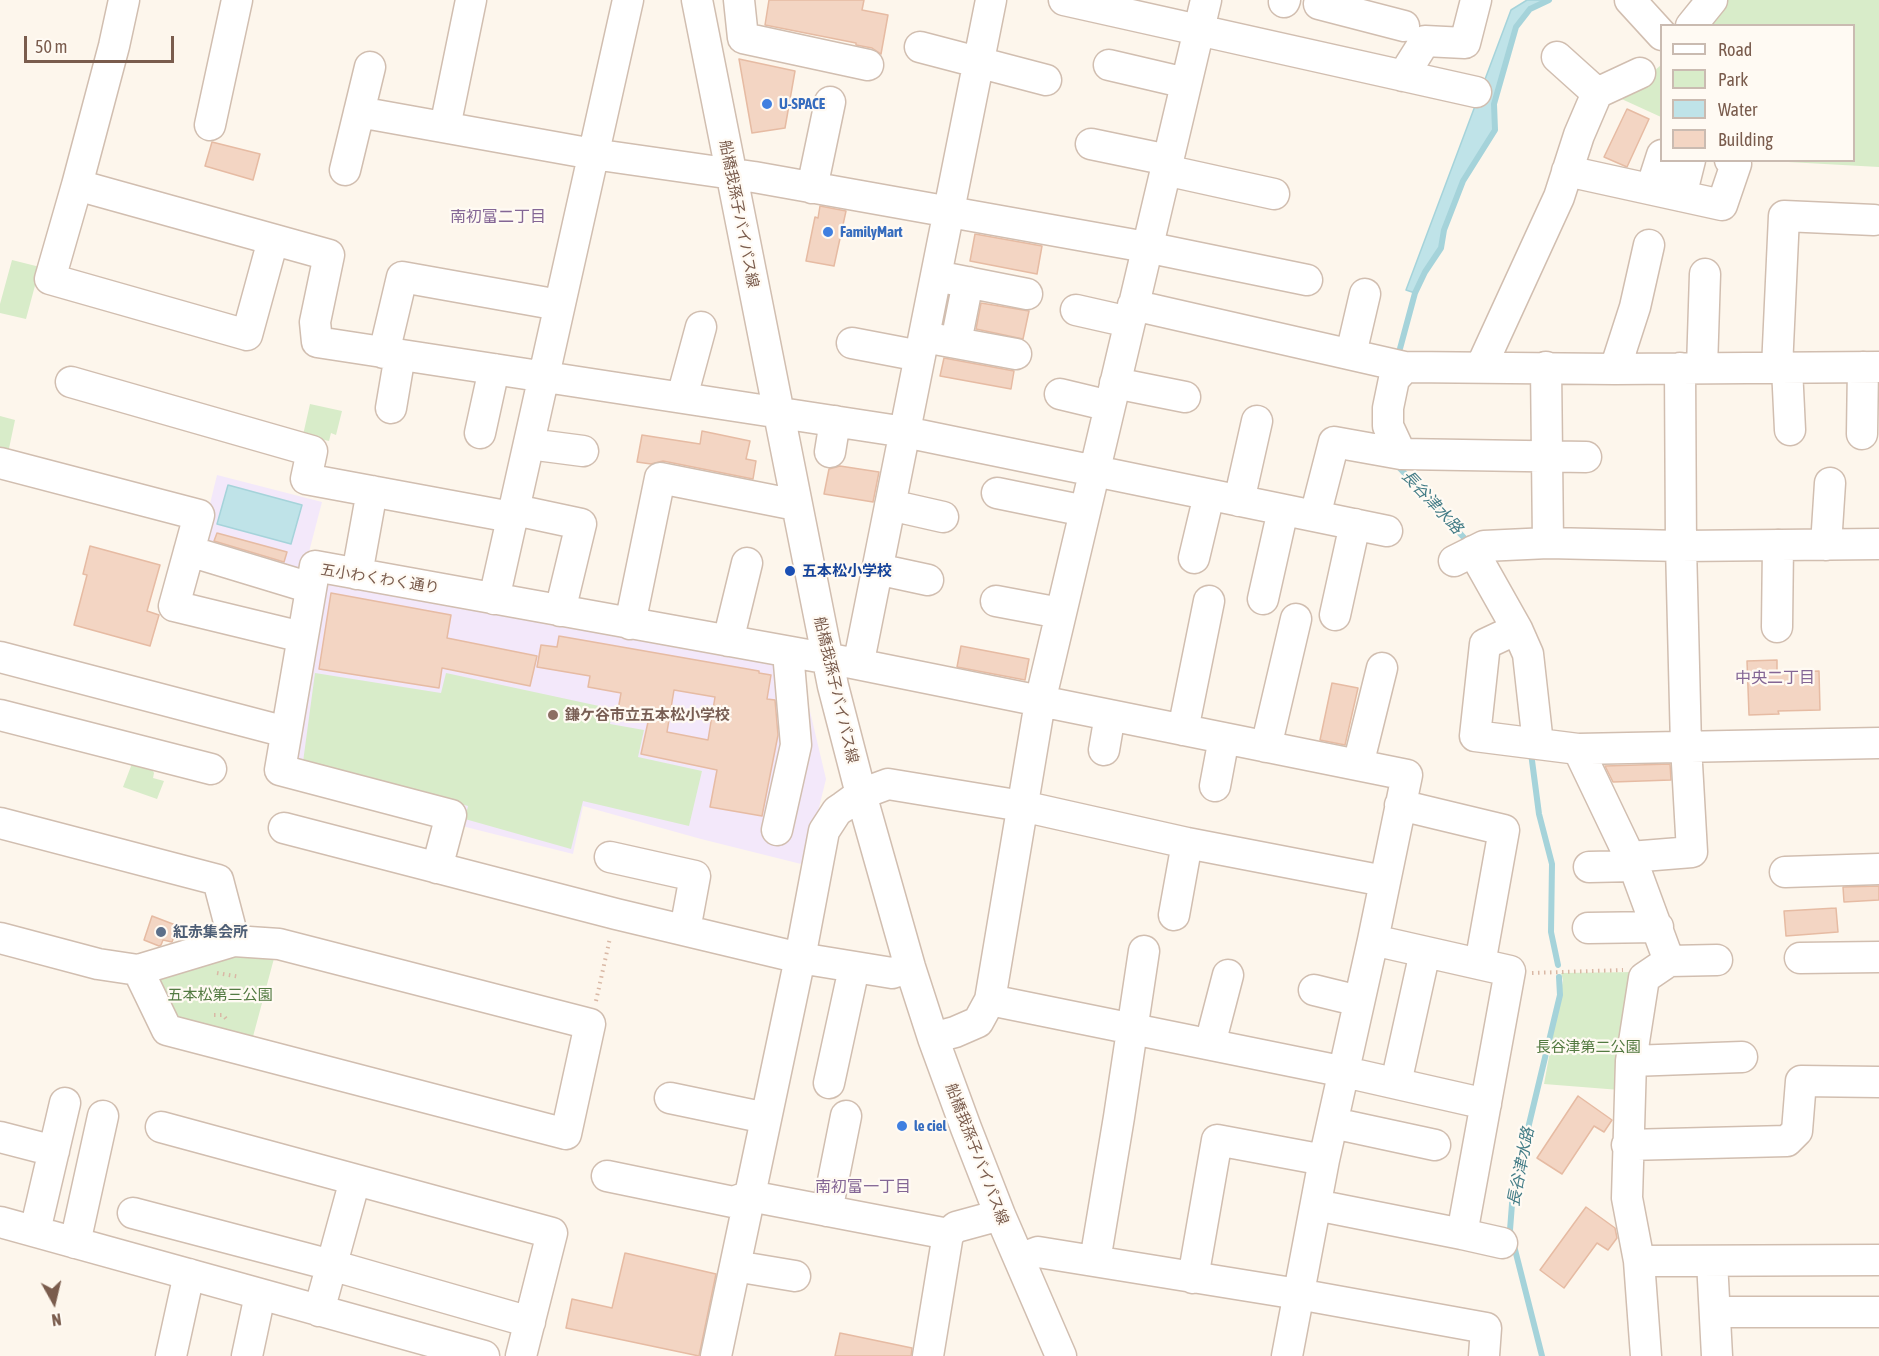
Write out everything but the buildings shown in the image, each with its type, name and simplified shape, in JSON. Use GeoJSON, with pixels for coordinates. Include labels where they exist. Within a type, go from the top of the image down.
{"type":"FeatureCollection","features":[{"type":"Feature","properties":{"kind":"street"},"geometry":{"type":"LineString","coordinates":[[124,0],[114,46],[50,279],[247,335],[273,240]]}},
{"type":"Feature","properties":{"kind":"street"},"geometry":{"type":"LineString","coordinates":[[210,125],[237,0]]}},
{"type":"Feature","properties":{"kind":"street"},"geometry":{"type":"LineString","coordinates":[[445,127],[471,0]]}},
{"type":"Feature","properties":{"kind":"street"},"geometry":{"type":"LineString","coordinates":[[494,599],[628,0]]}},
{"type":"Feature","properties":{"kind":"street","name":"船橋我孫子バイパス線"},"geometry":{"type":"LineString","coordinates":[[696,0],[828,660],[861,794],[910,967],[933,1038],[1000,1215],[1060,1356]]}},
{"type":"Feature","properties":{"kind":"street"},"geometry":{"type":"LineString","coordinates":[[739,0],[743,38]]}},
{"type":"Feature","properties":{"kind":"street"},"geometry":{"type":"LineString","coordinates":[[861,651],[991,0]]}},
{"type":"Feature","properties":{"kind":"street"},"geometry":{"type":"LineString","coordinates":[[1064,0],[1476,92]]}},
{"type":"Feature","properties":{"kind":"street"},"geometry":{"type":"LineString","coordinates":[[933,1038],[978,1023],[990,1000],[1040,702],[1206,0]]}},
{"type":"Feature","properties":{"kind":"street"},"geometry":{"type":"LineString","coordinates":[[1320,0],[1319,4],[1404,26]]}},
{"type":"Feature","properties":{"kind":"street"},"geometry":{"type":"LineString","coordinates":[[1403,76],[1425,41],[1465,43],[1476,0]]}},
{"type":"Feature","properties":{"kind":"street"},"geometry":{"type":"LineString","coordinates":[[1629,0],[1660,33]]}},
{"type":"Feature","properties":{"kind":"street"},"geometry":{"type":"LineString","coordinates":[[1693,24],[1711,0]]}},
{"type":"Feature","properties":{"kind":"street"},"geometry":{"type":"LineString","coordinates":[[705,43],[743,38],[868,65]]}},
{"type":"Feature","properties":{"kind":"street"},"geometry":{"type":"LineString","coordinates":[[920,47],[1046,80]]}},
{"type":"Feature","properties":{"kind":"street"},"geometry":{"type":"LineString","coordinates":[[1557,57],[1597,93]]}},
{"type":"Feature","properties":{"kind":"street"},"geometry":{"type":"LineString","coordinates":[[1109,65],[1186,83]]}},
{"type":"Feature","properties":{"kind":"street"},"geometry":{"type":"LineString","coordinates":[[345,170],[370,67]]}},
{"type":"Feature","properties":{"kind":"street"},"geometry":{"type":"LineString","coordinates":[[1481,367],[1559,197],[1579,135],[1597,93],[1640,73]]}},
{"type":"Feature","properties":{"kind":"street"},"geometry":{"type":"LineString","coordinates":[[812,188],[830,102]]}},
{"type":"Feature","properties":{"kind":"street"},"geometry":{"type":"LineString","coordinates":[[359,112],[593,154],[731,174],[1146,247],[1307,280]]}},
{"type":"Feature","properties":{"kind":"street"},"geometry":{"type":"LineString","coordinates":[[1091,144],[1274,194]]}},
{"type":"Feature","properties":{"kind":"street"},"geometry":{"type":"LineString","coordinates":[[1651,189],[1660,161]]}},
{"type":"Feature","properties":{"kind":"street"},"geometry":{"type":"LineString","coordinates":[[1681,196],[1690,162]]}},
{"type":"Feature","properties":{"kind":"street"},"geometry":{"type":"LineString","coordinates":[[1567,171],[1722,206],[1737,164],[1734,162]]}},
{"type":"Feature","properties":{"kind":"street"},"geometry":{"type":"LineString","coordinates":[[77,185],[329,255],[315,322],[317,342],[905,432],[1387,531]]}},
{"type":"Feature","properties":{"kind":"street"},"geometry":{"type":"LineString","coordinates":[[1790,430],[1782,368],[1784,216],[1874,220]]}},
{"type":"Feature","properties":{"kind":"street"},"geometry":{"type":"LineString","coordinates":[[1615,369],[1635,307],[1649,245]]}},
{"type":"Feature","properties":{"kind":"street"},"geometry":{"type":"LineString","coordinates":[[1589,867],[1692,852],[1686,746],[1681,546],[1691,368],[1705,274]]}},
{"type":"Feature","properties":{"kind":"street"},"geometry":{"type":"LineString","coordinates":[[936,276],[1028,294]]}},
{"type":"Feature","properties":{"kind":"street"},"geometry":{"type":"LineString","coordinates":[[391,408],[392,354],[402,277],[559,305]]}},
{"type":"Feature","properties":{"kind":"street"},"geometry":{"type":"LineString","coordinates":[[959,327],[968,282]]}},
{"type":"Feature","properties":{"kind":"street"},"geometry":{"type":"LineString","coordinates":[[1351,354],[1365,294]]}},
{"type":"Feature","properties":{"kind":"street"},"geometry":{"type":"LineString","coordinates":[[1076,310],[1131,314],[1351,354],[1405,367],[1615,369],[1871,367],[1862,434]]}},
{"type":"Feature","properties":{"kind":"street"},"geometry":{"type":"LineString","coordinates":[[682,397],[701,327]]}},
{"type":"Feature","properties":{"kind":"street"},"geometry":{"type":"LineString","coordinates":[[852,342],[1016,354]]}},
{"type":"Feature","properties":{"kind":"street"},"geometry":{"type":"LineString","coordinates":[[1401,453],[1388,426],[1388,408],[1394,379],[1405,367]]}},
{"type":"Feature","properties":{"kind":"street"},"geometry":{"type":"LineString","coordinates":[[1546,368],[1548,543]]}},
{"type":"Feature","properties":{"kind":"street"},"geometry":{"type":"LineString","coordinates":[[480,433],[494,369]]}},
{"type":"Feature","properties":{"kind":"street"},"geometry":{"type":"LineString","coordinates":[[71,382],[312,451],[306,479],[511,517],[520,511],[581,524],[560,611]]}},
{"type":"Feature","properties":{"kind":"street"},"geometry":{"type":"LineString","coordinates":[[1060,394],[1185,397]]}},
{"type":"Feature","properties":{"kind":"street"},"geometry":{"type":"LineString","coordinates":[[830,452],[835,421]]}},
{"type":"Feature","properties":{"kind":"street"},"geometry":{"type":"LineString","coordinates":[[1239,501],[1257,421]]}},
{"type":"Feature","properties":{"kind":"street"},"geometry":{"type":"LineString","coordinates":[[1315,516],[1334,442],[1401,453],[1586,457]]}},
{"type":"Feature","properties":{"kind":"street"},"geometry":{"type":"LineString","coordinates":[[529,444],[583,452]]}},
{"type":"Feature","properties":{"kind":"street"},"geometry":{"type":"LineString","coordinates":[[0,463],[199,515],[174,606],[302,637]]}},
{"type":"Feature","properties":{"kind":"street"},"geometry":{"type":"LineString","coordinates":[[630,624],[660,478],[796,506]]}},
{"type":"Feature","properties":{"kind":"street"},"geometry":{"type":"LineString","coordinates":[[1826,545],[1830,483]]}},
{"type":"Feature","properties":{"kind":"street"},"geometry":{"type":"LineString","coordinates":[[357,574],[372,491]]}},
{"type":"Feature","properties":{"kind":"street"},"geometry":{"type":"LineString","coordinates":[[997,493],[1085,511]]}},
{"type":"Feature","properties":{"kind":"street"},"geometry":{"type":"LineString","coordinates":[[1194,558],[1209,495]]}},
{"type":"Feature","properties":{"kind":"street"},"geometry":{"type":"LineString","coordinates":[[890,505],[944,517]]}},
{"type":"Feature","properties":{"kind":"street"},"geometry":{"type":"LineString","coordinates":[[1263,599],[1283,510]]}},
{"type":"Feature","properties":{"kind":"street"},"geometry":{"type":"LineString","coordinates":[[1335,615],[1355,524]]}},
{"type":"Feature","properties":{"kind":"street"},"geometry":{"type":"LineString","coordinates":[[1538,744],[1528,654],[1517,629],[1463,556],[1484,546],[1548,543],[1681,546],[1879,544]]}},
{"type":"Feature","properties":{"kind":"street"},"geometry":{"type":"LineString","coordinates":[[1778,545],[1778,627]]}},
{"type":"Feature","properties":{"kind":"street","name":"五小わくわく通り"},"geometry":{"type":"LineString","coordinates":[[189,550],[312,584],[315,566],[728,641],[788,662],[828,660],[1407,775],[1400,805]]}},
{"type":"Feature","properties":{"kind":"street"},"geometry":{"type":"LineString","coordinates":[[728,641],[747,563]]}},
{"type":"Feature","properties":{"kind":"street"},"geometry":{"type":"LineString","coordinates":[[877,569],[928,580]]}},
{"type":"Feature","properties":{"kind":"street"},"geometry":{"type":"LineString","coordinates":[[437,868],[451,815],[280,770],[312,584],[788,662],[796,745],[777,830]]}},
{"type":"Feature","properties":{"kind":"street"},"geometry":{"type":"LineString","coordinates":[[996,601],[1060,613]]}},
{"type":"Feature","properties":{"kind":"street"},"geometry":{"type":"LineString","coordinates":[[1183,730],[1209,601]]}},
{"type":"Feature","properties":{"kind":"street"},"geometry":{"type":"LineString","coordinates":[[1266,747],[1296,619]]}},
{"type":"Feature","properties":{"kind":"street"},"geometry":{"type":"LineString","coordinates":[[1517,629],[1485,644],[1475,736],[1578,749],[1879,743]]}},
{"type":"Feature","properties":{"kind":"street"},"geometry":{"type":"LineString","coordinates":[[0,657],[286,732]]}},
{"type":"Feature","properties":{"kind":"street"},"geometry":{"type":"LineString","coordinates":[[1358,765],[1382,668]]}},
{"type":"Feature","properties":{"kind":"street"},"geometry":{"type":"LineString","coordinates":[[0,715],[211,769]]}},
{"type":"Feature","properties":{"kind":"street"},"geometry":{"type":"LineString","coordinates":[[1104,750],[1110,715]]}},
{"type":"Feature","properties":{"kind":"street"},"geometry":{"type":"LineString","coordinates":[[1215,786],[1224,738]]}},
{"type":"Feature","properties":{"kind":"street"},"geometry":{"type":"LineString","coordinates":[[1578,749],[1632,861],[1658,927],[1663,965]]}},
{"type":"Feature","properties":{"kind":"street"},"geometry":{"type":"LineString","coordinates":[[716,1356],[800,958],[824,831],[837,811],[861,794],[888,783],[1022,806],[1187,843],[1384,881]]}},
{"type":"Feature","properties":{"kind":"street"},"geometry":{"type":"LineString","coordinates":[[1287,1356],[1324,1160],[1345,1072],[1400,805],[1503,830],[1480,964]]}},
{"type":"Feature","properties":{"kind":"street"},"geometry":{"type":"LineString","coordinates":[[0,823],[218,880],[234,941]]}},
{"type":"Feature","properties":{"kind":"street"},"geometry":{"type":"LineString","coordinates":[[284,828],[616,914],[800,958],[892,973],[910,967]]}},
{"type":"Feature","properties":{"kind":"street"},"geometry":{"type":"LineString","coordinates":[[1174,915],[1187,843]]}},
{"type":"Feature","properties":{"kind":"street"},"geometry":{"type":"LineString","coordinates":[[610,857],[695,876],[685,930]]}},
{"type":"Feature","properties":{"kind":"street"},"geometry":{"type":"LineString","coordinates":[[1785,872],[1879,869]]}},
{"type":"Feature","properties":{"kind":"street"},"geometry":{"type":"LineString","coordinates":[[1588,928],[1658,927]]}},
{"type":"Feature","properties":{"kind":"street"},"geometry":{"type":"LineString","coordinates":[[0,938],[98,964],[138,970],[234,941],[279,944],[590,1024],[567,1134],[167,1030],[138,970]]}},
{"type":"Feature","properties":{"kind":"street"},"geometry":{"type":"LineString","coordinates":[[1373,940],[1510,970],[1462,1234]]}},
{"type":"Feature","properties":{"kind":"street"},"geometry":{"type":"LineString","coordinates":[[1095,1261],[1144,951]]}},
{"type":"Feature","properties":{"kind":"street"},"geometry":{"type":"LineString","coordinates":[[1396,1083],[1425,952]]}},
{"type":"Feature","properties":{"kind":"street"},"geometry":{"type":"LineString","coordinates":[[1800,958],[1879,957]]}},
{"type":"Feature","properties":{"kind":"street"},"geometry":{"type":"LineString","coordinates":[[1646,1356],[1639,1261],[1627,1198],[1631,1061],[1644,978],[1663,965],[1717,960]]}},
{"type":"Feature","properties":{"kind":"street"},"geometry":{"type":"LineString","coordinates":[[829,1083],[854,968]]}},
{"type":"Feature","properties":{"kind":"street"},"geometry":{"type":"LineString","coordinates":[[1210,1044],[1228,975]]}},
{"type":"Feature","properties":{"kind":"street"},"geometry":{"type":"LineString","coordinates":[[1314,990],[1359,1001]]}},
{"type":"Feature","properties":{"kind":"street"},"geometry":{"type":"LineString","coordinates":[[990,1000],[1345,1072],[1486,1104]]}},
{"type":"Feature","properties":{"kind":"street"},"geometry":{"type":"LineString","coordinates":[[1631,1061],[1742,1057]]}},
{"type":"Feature","properties":{"kind":"street"},"geometry":{"type":"LineString","coordinates":[[1627,1145],[1786,1141],[1797,1131],[1801,1081],[1879,1082]]}},
{"type":"Feature","properties":{"kind":"street"},"geometry":{"type":"LineString","coordinates":[[670,1098],[766,1118]]}},
{"type":"Feature","properties":{"kind":"street"},"geometry":{"type":"LineString","coordinates":[[35,1231],[65,1103]]}},
{"type":"Feature","properties":{"kind":"street"},"geometry":{"type":"LineString","coordinates":[[75,1244],[104,1116]]}},
{"type":"Feature","properties":{"kind":"street"},"geometry":{"type":"LineString","coordinates":[[827,1211],[846,1116]]}},
{"type":"Feature","properties":{"kind":"street"},"geometry":{"type":"LineString","coordinates":[[1333,1123],[1436,1145]]}},
{"type":"Feature","properties":{"kind":"street"},"geometry":{"type":"LineString","coordinates":[[161,1127],[552,1233],[521,1356]]}},
{"type":"Feature","properties":{"kind":"street"},"geometry":{"type":"LineString","coordinates":[[0,1137],[54,1151]]}},
{"type":"Feature","properties":{"kind":"street"},"geometry":{"type":"LineString","coordinates":[[1193,1278],[1217,1140],[1324,1160]]}},
{"type":"Feature","properties":{"kind":"street"},"geometry":{"type":"LineString","coordinates":[[607,1176],[733,1202],[750,1196],[948,1234]]}},
{"type":"Feature","properties":{"kind":"street"},"geometry":{"type":"LineString","coordinates":[[319,1311],[355,1180]]}},
{"type":"Feature","properties":{"kind":"street"},"geometry":{"type":"LineString","coordinates":[[1316,1205],[1502,1243]]}},
{"type":"Feature","properties":{"kind":"street"},"geometry":{"type":"LineString","coordinates":[[134,1213],[331,1265],[530,1322]]}},
{"type":"Feature","properties":{"kind":"street"},"geometry":{"type":"LineString","coordinates":[[928,1356],[948,1234],[956,1227],[1000,1215]]}},
{"type":"Feature","properties":{"kind":"street"},"geometry":{"type":"LineString","coordinates":[[0,1221],[319,1311],[404,1345],[483,1356]]}},
{"type":"Feature","properties":{"kind":"street"},"geometry":{"type":"LineString","coordinates":[[1019,1259],[1038,1252],[1298,1294],[1486,1328],[1484,1356]]}},
{"type":"Feature","properties":{"kind":"street"},"geometry":{"type":"LineString","coordinates":[[1639,1261],[1879,1260]]}},
{"type":"Feature","properties":{"kind":"street"},"geometry":{"type":"LineString","coordinates":[[1712,1261],[1717,1356]]}},
{"type":"Feature","properties":{"kind":"street"},"geometry":{"type":"LineString","coordinates":[[735,1266],[795,1276]]}},
{"type":"Feature","properties":{"kind":"street"},"geometry":{"type":"LineString","coordinates":[[171,1356],[189,1274]]}},
{"type":"Feature","properties":{"kind":"street"},"geometry":{"type":"LineString","coordinates":[[247,1356],[261,1295]]}},
{"type":"Feature","properties":{"kind":"street"},"geometry":{"type":"LineString","coordinates":[[1715,1312],[1879,1312]]}},
{"type":"Feature","properties":{"kind":"path"},"geometry":{"type":"LineString","coordinates":[[590,1024],[616,914]]}},
{"type":"Feature","properties":{"kind":"path"},"geometry":{"type":"LineString","coordinates":[[1510,970],[1539,973],[1663,965]]}},
{"type":"Feature","properties":{"kind":"path"},"geometry":{"type":"LineString","coordinates":[[209,971],[240,977]]}},
{"type":"Feature","properties":{"kind":"path"},"geometry":{"type":"LineString","coordinates":[[206,1016],[223,1015],[229,1022],[223,1044]]}},
{"type":"Feature","properties":{"kind":"shaded area"},"geometry":{"type":"Polygon","coordinates":[[[217,475],[322,502],[303,575],[199,549],[217,475]]]}},
{"type":"Feature","properties":{"kind":"shaded area","name":"鎌ケ谷市立五本松小学校"},"geometry":{"type":"Polygon","coordinates":[[[319,576],[800,669],[826,779],[805,865],[583,806],[573,854],[454,824],[291,767],[319,576]]]}},
{"type":"Feature","properties":{"kind":"green space"},"geometry":{"type":"Polygon","coordinates":[[[1720,0],[1879,0],[1879,167],[1788,162],[1855,162],[1855,24],[1700,24],[1720,0]]]}},
{"type":"Feature","properties":{"kind":"green space"},"geometry":{"type":"Polygon","coordinates":[[[1660,66],[1660,117],[1615,96],[1647,77],[1660,66]]]}},
{"type":"Feature","properties":{"kind":"green space"},"geometry":{"type":"Polygon","coordinates":[[[12,260],[40,267],[26,319],[0,313],[0,304],[12,260]]]}},
{"type":"Feature","properties":{"kind":"green space"},"geometry":{"type":"Polygon","coordinates":[[[310,404],[342,411],[336,435],[331,433],[329,441],[303,435],[310,404]]]}},
{"type":"Feature","properties":{"kind":"green space"},"geometry":{"type":"Polygon","coordinates":[[[0,416],[15,420],[7,458],[0,456],[0,416]]]}},
{"type":"Feature","properties":{"kind":"green space"},"geometry":{"type":"Polygon","coordinates":[[[315,673],[441,693],[446,673],[613,709],[610,724],[644,730],[638,757],[702,771],[689,826],[583,801],[571,849],[465,819],[468,806],[303,762],[315,673]]]}},
{"type":"Feature","properties":{"kind":"green space"},"geometry":{"type":"Polygon","coordinates":[[[133,761],[150,765],[154,773],[153,778],[164,781],[157,799],[123,787],[133,761]]]}},
{"type":"Feature","properties":{"kind":"green space","name":"五本松第三公園"},"geometry":{"type":"Polygon","coordinates":[[[276,951],[251,1044],[180,1026],[155,974],[205,957],[276,951]]]}},
{"type":"Feature","properties":{"kind":"green space","name":"長谷津第二公園"},"geometry":{"type":"Polygon","coordinates":[[[1637,972],[1620,1090],[1544,1084],[1563,980],[1561,973],[1637,972]]]}},
{"type":"Feature","properties":{"kind":"water"},"geometry":{"type":"Polygon","coordinates":[[[1527,0],[1549,0],[1530,9],[1516,27],[1494,104],[1495,130],[1463,181],[1444,230],[1441,248],[1425,272],[1415,293],[1406,290],[1511,10],[1527,0]]]}},
{"type":"Feature","properties":{"kind":"water"},"geometry":{"type":"Polygon","coordinates":[[[228,485],[302,505],[291,544],[217,524],[228,485]]]}},
{"type":"Feature","properties":{"kind":"waterway","name":"長谷津水路"},"geometry":{"type":"LineString","coordinates":[[1398,356],[1415,293],[1425,272],[1441,248],[1444,230],[1463,181],[1495,130],[1494,104],[1516,27],[1530,9],[1549,0]]}},
{"type":"Feature","properties":{"kind":"waterway","name":"長谷津水路"},"geometry":{"type":"LineString","coordinates":[[1396,464],[1467,541]]}},
{"type":"Feature","properties":{"kind":"waterway","name":"長谷津水路"},"geometry":{"type":"LineString","coordinates":[[1531,753],[1539,814],[1552,864],[1551,932],[1558,965]]}},
{"type":"Feature","properties":{"kind":"waterway","name":"長谷津水路"},"geometry":{"type":"LineString","coordinates":[[1542,1356],[1510,1230],[1513,1191],[1560,995],[1559,977]]}},
{"type":"Feature","properties":{"kind":"place","name":"U-SPACE"},"geometry":{"type":"Point","coordinates":[767,104]}},
{"type":"Feature","properties":{"kind":"place","name":"FamilyMart"},"geometry":{"type":"Point","coordinates":[828,232]}},
{"type":"Feature","properties":{"kind":"place","name":"五本松小学校"},"geometry":{"type":"Point","coordinates":[790,571]}},
{"type":"Feature","properties":{"kind":"place","name":"鎌ケ谷市立五本松小学校"},"geometry":{"type":"Point","coordinates":[553,715]}},
{"type":"Feature","properties":{"kind":"place","name":"紅赤集会所"},"geometry":{"type":"Point","coordinates":[161,932]}},
{"type":"Feature","properties":{"kind":"place","name":"le ciel"},"geometry":{"type":"Point","coordinates":[902,1126]}},
{"type":"Feature","properties":{"kind":"district","name":"南初富二丁目"},"geometry":{"type":"Point","coordinates":[498,217]}},
{"type":"Feature","properties":{"kind":"district","name":"中央二丁目"},"geometry":{"type":"Point","coordinates":[1775,678]}},
{"type":"Feature","properties":{"kind":"district","name":"南初富一丁目"},"geometry":{"type":"Point","coordinates":[863,1187]}}]}
